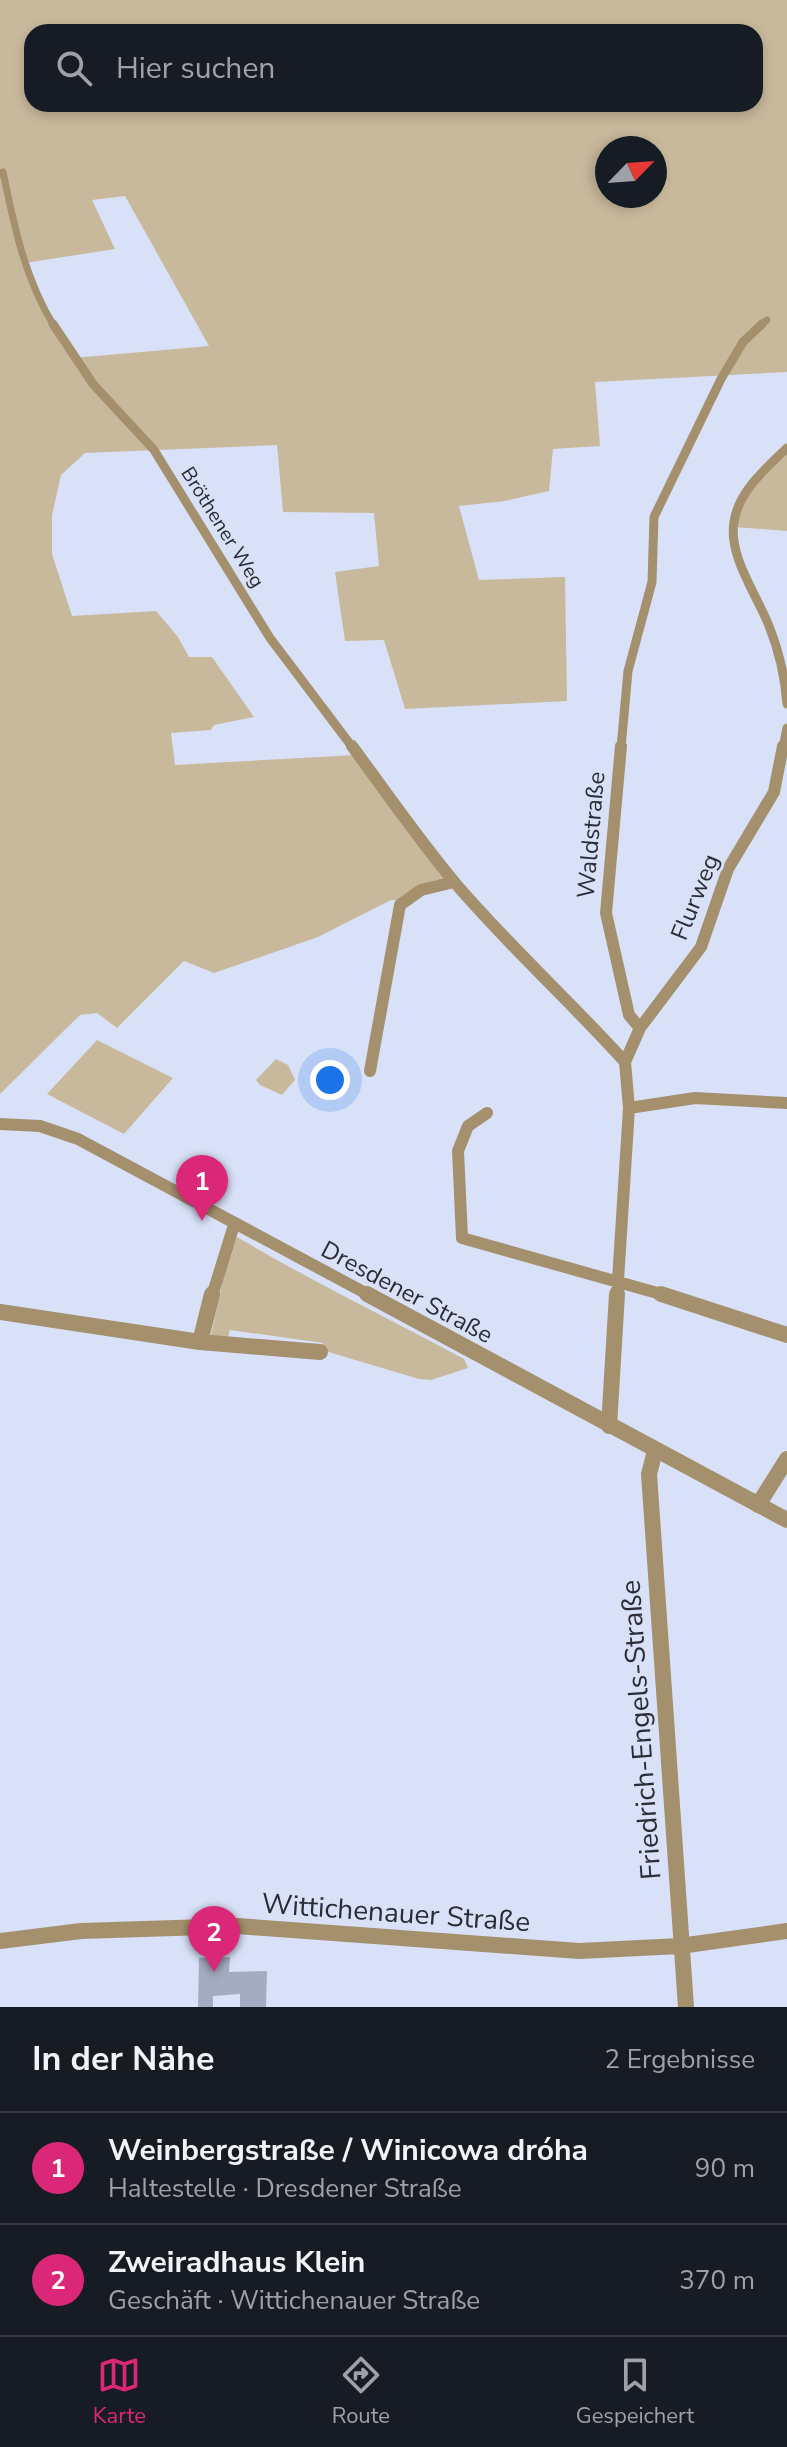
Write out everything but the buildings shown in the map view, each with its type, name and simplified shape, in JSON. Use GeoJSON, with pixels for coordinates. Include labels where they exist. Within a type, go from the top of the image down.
{"type":"FeatureCollection","features":[{"type":"Feature","properties":{"kind":"street","name":"Bröthener Weg"},"geometry":{"type":"LineString","coordinates":[[1,173],[17,238],[37,298],[93,384],[154,450],[270,638],[454,882],[511,946],[577,1009],[625,1062]]}},
{"type":"Feature","properties":{"kind":"street","name":"Waldstraße"},"geometry":{"type":"LineString","coordinates":[[640,1028],[629,1015],[606,913],[628,671],[652,582],[654,517],[721,379],[743,342],[767,320]]}},
{"type":"Feature","properties":{"kind":"street"},"geometry":{"type":"LineString","coordinates":[[787,448],[757,476],[738,510],[732,533],[772,633],[786,679],[787,704]]}},
{"type":"Feature","properties":{"kind":"street","name":"Flurweg"},"geometry":{"type":"LineString","coordinates":[[640,1028],[701,947],[728,869],[774,792],[787,728]]}},
{"type":"Feature","properties":{"kind":"street"},"geometry":{"type":"LineString","coordinates":[[370,1071],[400,905],[421,890],[454,882]]}},
{"type":"Feature","properties":{"kind":"street"},"geometry":{"type":"LineString","coordinates":[[609,1426],[629,1108],[625,1062],[640,1028]]}},
{"type":"Feature","properties":{"kind":"street"},"geometry":{"type":"LineString","coordinates":[[629,1108],[695,1098],[787,1103]]}},
{"type":"Feature","properties":{"kind":"street"},"geometry":{"type":"LineString","coordinates":[[487,1113],[466,1126],[461,1141],[458,1188],[462,1238],[617,1280],[787,1335]]}},
{"type":"Feature","properties":{"kind":"street","name":"Dresdener Straße"},"geometry":{"type":"LineString","coordinates":[[0,1124],[23,1122],[60,1131],[787,1520]]}},
{"type":"Feature","properties":{"kind":"street"},"geometry":{"type":"LineString","coordinates":[[200,1342],[224,1250],[234,1225]]}},
{"type":"Feature","properties":{"kind":"street"},"geometry":{"type":"LineString","coordinates":[[0,1312],[200,1342],[320,1352]]}},
{"type":"Feature","properties":{"kind":"street","name":"Friedrich-Engels-Straße"},"geometry":{"type":"LineString","coordinates":[[655,1451],[649,1474],[686,2007]]}},
{"type":"Feature","properties":{"kind":"street"},"geometry":{"type":"LineString","coordinates":[[758,1505],[787,1459]]}},
{"type":"Feature","properties":{"kind":"street","name":"Wittichenauer Straße"},"geometry":{"type":"LineString","coordinates":[[0,1941],[81,1931],[237,1926],[565,1950],[680,1946],[787,1931]]}},
{"type":"Feature","properties":{"kind":"shaded area"},"geometry":{"type":"Polygon","coordinates":[[[0,0],[787,0],[787,372],[595,382],[600,446],[553,449],[549,491],[505,501],[459,506],[479,580],[565,577],[567,701],[405,709],[384,640],[345,641],[335,572],[379,566],[374,513],[283,512],[277,445],[85,453],[61,475],[52,515],[52,554],[72,616],[156,611],[178,637],[189,657],[212,657],[254,717],[214,725],[211,730],[171,733],[175,765],[355,755],[454,882],[402,901],[391,900],[318,937],[214,973],[184,961],[117,1028],[97,1013],[80,1015],[0,1094],[0,0]],[[125,196],[92,200],[115,249],[25,263],[37,298],[73,358],[209,346],[125,196]]]}},
{"type":"Feature","properties":{"kind":"shaded area"},"geometry":{"type":"Polygon","coordinates":[[[787,448],[787,531],[734,527],[742,504],[754,484],[787,448]]]}},
{"type":"Feature","properties":{"kind":"shaded area"},"geometry":{"type":"Polygon","coordinates":[[[97,1040],[173,1078],[124,1134],[47,1094],[97,1040]]]}},
{"type":"Feature","properties":{"kind":"shaded area"},"geometry":{"type":"Polygon","coordinates":[[[276,1059],[288,1065],[295,1080],[282,1095],[256,1080],[276,1059]]]}},
{"type":"Feature","properties":{"kind":"shaded area"},"geometry":{"type":"Polygon","coordinates":[[[237,1237],[464,1359],[468,1368],[431,1380],[419,1379],[325,1351],[323,1343],[230,1330],[227,1340],[216,1339],[211,1335],[228,1256],[237,1237]]]}},
{"type":"Feature","properties":{"kind":"place","name":"Weinbergstraße / Winicowa dróha"},"geometry":{"type":"Point","coordinates":[202,1221]}},
{"type":"Feature","properties":{"kind":"place","name":"Zweiradhaus Klein"},"geometry":{"type":"Point","coordinates":[214,1972]}}]}
